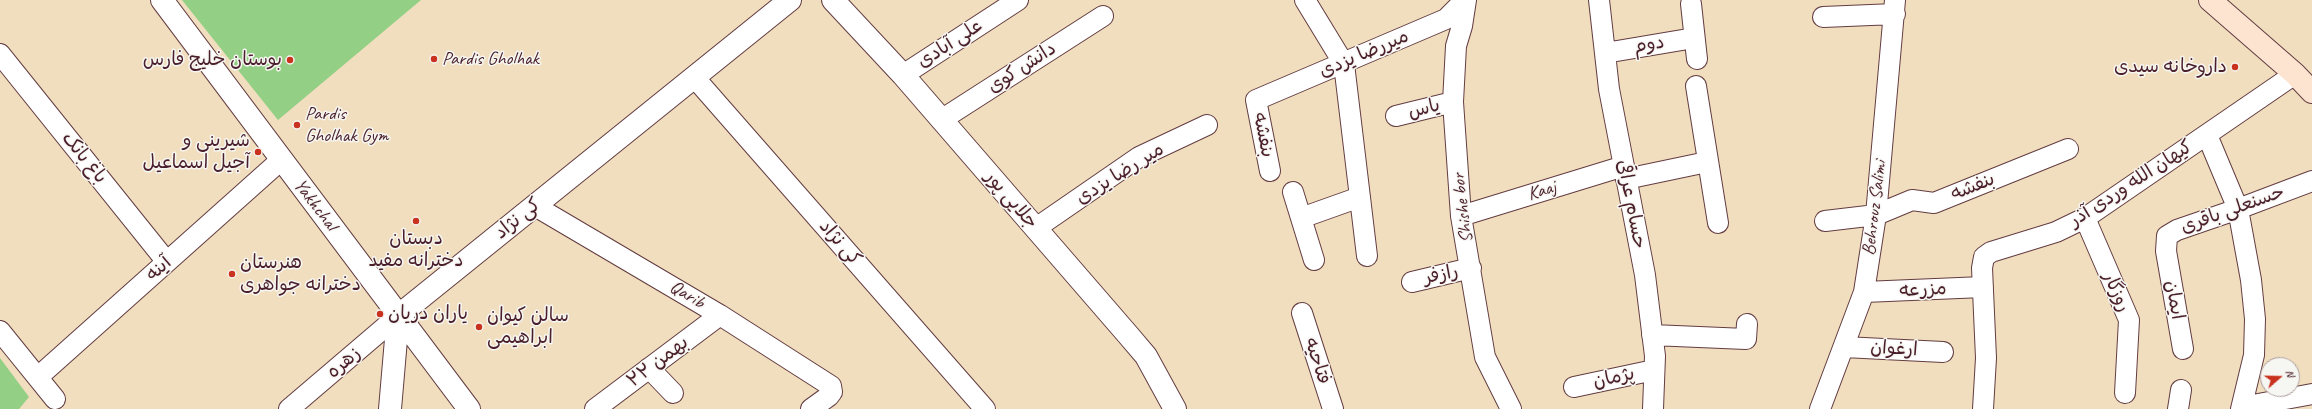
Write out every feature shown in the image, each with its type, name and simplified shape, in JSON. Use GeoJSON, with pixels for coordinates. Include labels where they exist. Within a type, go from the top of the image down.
{"type":"FeatureCollection","features":[{"type":"Feature","properties":{"kind":"main road"},"geometry":{"type":"LineString","coordinates":[[2210,0],[2295,74],[2312,92]]}},
{"type":"Feature","properties":{"kind":"street","name":"Yakhchal"},"geometry":{"type":"LineString","coordinates":[[162,0],[469,409]]}},
{"type":"Feature","properties":{"kind":"street","name":"کی نژاد"},"geometry":{"type":"LineString","coordinates":[[398,316],[790,0]]}},
{"type":"Feature","properties":{"kind":"street","name":"جلایی پور"},"geometry":{"type":"LineString","coordinates":[[833,0],[902,74],[1146,356],[1175,409]]}},
{"type":"Feature","properties":{"kind":"street"},"geometry":{"type":"LineString","coordinates":[[1305,0],[1344,64],[1367,256]]}},
{"type":"Feature","properties":{"kind":"street","name":"میررضا یزدی"},"geometry":{"type":"LineString","coordinates":[[1256,100],[1344,64],[1446,19],[1465,0]]}},
{"type":"Feature","properties":{"kind":"street","name":"Shishe bor"},"geometry":{"type":"LineString","coordinates":[[1465,0],[1462,26],[1456,46],[1453,102],[1461,216],[1485,358],[1511,409]]}},
{"type":"Feature","properties":{"kind":"street","name":"حسام عراقی"},"geometry":{"type":"LineString","coordinates":[[1599,0],[1609,89],[1645,275],[1652,336],[1654,370],[1652,409]]}},
{"type":"Feature","properties":{"kind":"street","name":"علی آبادی"},"geometry":{"type":"LineString","coordinates":[[902,74],[1007,3]]}},
{"type":"Feature","properties":{"kind":"street"},"geometry":{"type":"LineString","coordinates":[[1690,4],[1697,59]]}},
{"type":"Feature","properties":{"kind":"street"},"geometry":{"type":"LineString","coordinates":[[1823,17],[1895,7]]}},
{"type":"Feature","properties":{"kind":"street","name":"Behrouz Salimi"},"geometry":{"type":"LineString","coordinates":[[1824,409],[1844,346],[1864,292],[1876,215],[1895,7]]}},
{"type":"Feature","properties":{"kind":"street","name":"دانش کوی"},"geometry":{"type":"LineString","coordinates":[[941,120],[1103,16]]}},
{"type":"Feature","properties":{"kind":"street","name":"دوم"},"geometry":{"type":"LineString","coordinates":[[1605,53],[1694,38]]}},
{"type":"Feature","properties":{"kind":"street","name":"باغ بانک"},"geometry":{"type":"LineString","coordinates":[[0,54],[167,262]]}},
{"type":"Feature","properties":{"kind":"street","name":"کیهان الله وردی آذر"},"geometry":{"type":"LineString","coordinates":[[1983,409],[1986,358],[1982,263],[1984,257],[1991,252],[2056,232],[2085,218],[2295,74]]}},
{"type":"Feature","properties":{"kind":"street","name":"کی نژاد"},"geometry":{"type":"LineString","coordinates":[[694,77],[984,409]]}},
{"type":"Feature","properties":{"kind":"street"},"geometry":{"type":"LineString","coordinates":[[1696,86],[1718,223]]}},
{"type":"Feature","properties":{"kind":"street","name":"بنفشه"},"geometry":{"type":"LineString","coordinates":[[1256,100],[1270,171]]}},
{"type":"Feature","properties":{"kind":"street","name":"یاس"},"geometry":{"type":"LineString","coordinates":[[1396,116],[1453,102]]}},
{"type":"Feature","properties":{"kind":"street","name":"میر رضا یزدی"},"geometry":{"type":"LineString","coordinates":[[1036,228],[1140,157],[1207,125]]}},
{"type":"Feature","properties":{"kind":"street"},"geometry":{"type":"LineString","coordinates":[[2207,135],[2238,209],[2251,280],[2254,319],[2254,355],[2242,408],[2312,394]]}},
{"type":"Feature","properties":{"kind":"street","name":"بنفشه"},"geometry":{"type":"LineString","coordinates":[[1876,215],[1912,200],[1934,202],[2068,149]]}},
{"type":"Feature","properties":{"kind":"street","name":"آینه"},"geometry":{"type":"LineString","coordinates":[[38,377],[281,160]]}},
{"type":"Feature","properties":{"kind":"street","name":"Kaaj"},"geometry":{"type":"LineString","coordinates":[[1461,216],[1625,173],[1707,162]]}},
{"type":"Feature","properties":{"kind":"street","name":"حسنعلی باقری"},"geometry":{"type":"LineString","coordinates":[[2166,251],[2165,243],[2171,233],[2312,181]]}},
{"type":"Feature","properties":{"kind":"street"},"geometry":{"type":"LineString","coordinates":[[1293,192],[1314,260]]}},
{"type":"Feature","properties":{"kind":"street"},"geometry":{"type":"LineString","coordinates":[[1301,218],[1360,197]]}},
{"type":"Feature","properties":{"kind":"street","name":"Qarib"},"geometry":{"type":"LineString","coordinates":[[535,206],[720,315],[831,386],[832,392],[811,409]]}},
{"type":"Feature","properties":{"kind":"street"},"geometry":{"type":"LineString","coordinates":[[1825,221],[1876,215]]}},
{"type":"Feature","properties":{"kind":"street","name":"روزگار"},"geometry":{"type":"LineString","coordinates":[[2085,218],[2129,320],[2125,393]]}},
{"type":"Feature","properties":{"kind":"street","name":"ایمان"},"geometry":{"type":"LineString","coordinates":[[2166,251],[2183,349]]}},
{"type":"Feature","properties":{"kind":"street","name":"رازفر"},"geometry":{"type":"LineString","coordinates":[[1412,282],[1471,268]]}},
{"type":"Feature","properties":{"kind":"street","name":"مزرعه"},"geometry":{"type":"LineString","coordinates":[[1864,292],[1983,287]]}},
{"type":"Feature","properties":{"kind":"street","name":"فتاحیه"},"geometry":{"type":"LineString","coordinates":[[1302,313],[1333,409]]}},
{"type":"Feature","properties":{"kind":"street","name":"۲۲ بهمن"},"geometry":{"type":"LineString","coordinates":[[595,409],[720,315]]}},
{"type":"Feature","properties":{"kind":"street"},"geometry":{"type":"LineString","coordinates":[[390,409],[398,316]]}},
{"type":"Feature","properties":{"kind":"street","name":"زهره"},"geometry":{"type":"LineString","coordinates":[[289,409],[398,316]]}},
{"type":"Feature","properties":{"kind":"street"},"geometry":{"type":"LineString","coordinates":[[1652,336],[1746,339],[1747,324]]}},
{"type":"Feature","properties":{"kind":"street"},"geometry":{"type":"LineString","coordinates":[[0,330],[55,399]]}},
{"type":"Feature","properties":{"kind":"street","name":"ارغوان"},"geometry":{"type":"LineString","coordinates":[[1844,346],[1943,352]]}},
{"type":"Feature","properties":{"kind":"street"},"geometry":{"type":"LineString","coordinates":[[649,368],[674,393]]}},
{"type":"Feature","properties":{"kind":"street","name":"پژمان"},"geometry":{"type":"LineString","coordinates":[[1574,387],[1654,370]]}},
{"type":"Feature","properties":{"kind":"green space","name":"بوستان خلیج فارس"},"geometry":{"type":"Polygon","coordinates":[[[182,0],[421,0],[278,120],[182,0]]]}},
{"type":"Feature","properties":{"kind":"green space"},"geometry":{"type":"Polygon","coordinates":[[[0,358],[29,397],[19,409],[0,409],[0,358]]]}},
{"type":"Feature","properties":{"kind":"place","name":"Pardis Gholhak"},"geometry":{"type":"Point","coordinates":[434,59]}},
{"type":"Feature","properties":{"kind":"place","name":"بوستان خلیج فارس"},"geometry":{"type":"Point","coordinates":[290,60]}},
{"type":"Feature","properties":{"kind":"place","name":"داروخانه سیدی"},"geometry":{"type":"Point","coordinates":[2235,67]}},
{"type":"Feature","properties":{"kind":"place","name":"Pardis Gholhak Gym"},"geometry":{"type":"Point","coordinates":[297,125]}},
{"type":"Feature","properties":{"kind":"place","name":"شیرینی و آجیل اسماعيل"},"geometry":{"type":"Point","coordinates":[258,152]}},
{"type":"Feature","properties":{"kind":"place","name":"دبستان دخترانه مفید"},"geometry":{"type":"Point","coordinates":[416,221]}},
{"type":"Feature","properties":{"kind":"place","name":"هنرستان دخترانه جواهری"},"geometry":{"type":"Point","coordinates":[232,274]}},
{"type":"Feature","properties":{"kind":"place","name":"یاران دریان"},"geometry":{"type":"Point","coordinates":[380,314]}},
{"type":"Feature","properties":{"kind":"place","name":"سالن کیوان ابراهیمی"},"geometry":{"type":"Point","coordinates":[479,327]}}]}
